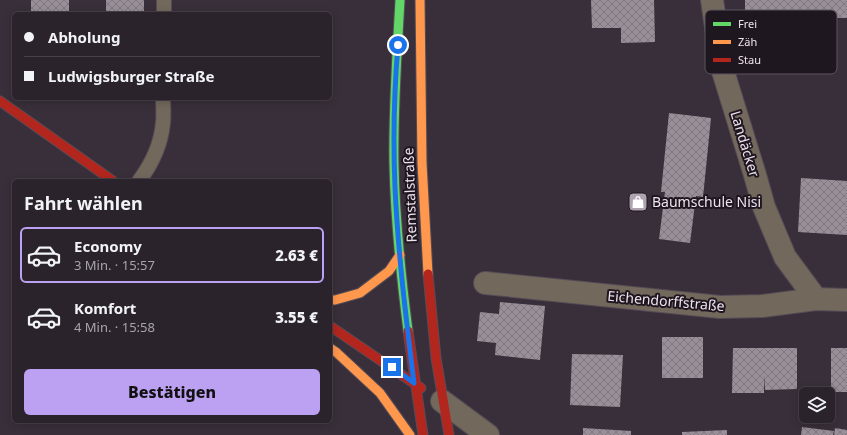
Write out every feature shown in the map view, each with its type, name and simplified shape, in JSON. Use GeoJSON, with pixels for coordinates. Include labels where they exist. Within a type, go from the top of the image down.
{"type":"FeatureCollection","features":[{"type":"Feature","properties":{"kind":"main road"},"geometry":{"type":"LineString","coordinates":[[400,0],[394,134],[395,188],[406,322],[423,435]]}},
{"type":"Feature","properties":{"kind":"main road","name":"Remstalstraße"},"geometry":{"type":"LineString","coordinates":[[420,0],[422,186],[432,325],[442,401],[449,435]]}},
{"type":"Feature","properties":{"kind":"main road"},"geometry":{"type":"LineString","coordinates":[[0,101],[110,179]]}},
{"type":"Feature","properties":{"kind":"main road"},"geometry":{"type":"LineString","coordinates":[[332,300],[360,293],[389,271],[400,256]]}},
{"type":"Feature","properties":{"kind":"main road"},"geometry":{"type":"LineString","coordinates":[[332,327],[442,401]]}},
{"type":"Feature","properties":{"kind":"main road"},"geometry":{"type":"LineString","coordinates":[[332,349],[380,393],[410,435]]}},
{"type":"Feature","properties":{"kind":"street","name":"Landäcker"},"geometry":{"type":"LineString","coordinates":[[712,0],[713,10]]}},
{"type":"Feature","properties":{"kind":"street","name":"Landäcker"},"geometry":{"type":"LineString","coordinates":[[724,74],[764,207],[785,257],[816,299]]}},
{"type":"Feature","properties":{"kind":"street","name":"Eichendorffstraße"},"geometry":{"type":"LineString","coordinates":[[485,283],[720,307],[762,306],[816,299],[847,300]]}},
{"type":"Feature","properties":{"kind":"street"},"geometry":{"type":"LineString","coordinates":[[442,401],[488,435]]}},
{"type":"Feature","properties":{"kind":"lane"},"geometry":{"type":"LineString","coordinates":[[164,0],[164,12]]}},
{"type":"Feature","properties":{"kind":"lane"},"geometry":{"type":"LineString","coordinates":[[140,179],[152,159],[160,141],[163,123],[163,100]]}},
{"type":"Feature","properties":{"kind":"building"},"geometry":{"type":"Polygon","coordinates":[[[31,0],[69,0],[69,12],[31,12],[31,0]]]}},
{"type":"Feature","properties":{"kind":"building"},"geometry":{"type":"Polygon","coordinates":[[[106,0],[144,0],[144,12],[106,12],[106,0]]]}},
{"type":"Feature","properties":{"kind":"building"},"geometry":{"type":"Polygon","coordinates":[[[591,0],[654,0],[655,42],[621,43],[621,28],[592,28],[591,0]]]}},
{"type":"Feature","properties":{"kind":"building"},"geometry":{"type":"Polygon","coordinates":[[[745,0],[847,0],[847,18],[837,18],[837,10],[745,10],[745,0]]]}},
{"type":"Feature","properties":{"kind":"building"},"geometry":{"type":"Polygon","coordinates":[[[669,113],[711,118],[703,197],[696,196],[690,243],[659,239],[665,192],[661,192],[669,113]]]}},
{"type":"Feature","properties":{"kind":"building"},"geometry":{"type":"Polygon","coordinates":[[[801,178],[847,181],[847,235],[798,232],[801,178]]]}},
{"type":"Feature","properties":{"kind":"building"},"geometry":{"type":"Polygon","coordinates":[[[500,302],[545,306],[540,360],[495,355],[496,343],[477,341],[480,312],[499,314],[500,302]]]}},
{"type":"Feature","properties":{"kind":"building"},"geometry":{"type":"Polygon","coordinates":[[[662,337],[703,337],[703,378],[662,378],[662,337]]]}},
{"type":"Feature","properties":{"kind":"building"},"geometry":{"type":"Polygon","coordinates":[[[733,348],[797,348],[797,389],[765,390],[764,375],[764,393],[732,393],[733,348]]]}},
{"type":"Feature","properties":{"kind":"building"},"geometry":{"type":"Polygon","coordinates":[[[831,348],[847,348],[847,392],[835,392],[835,387],[831,387],[831,348]]]}},
{"type":"Feature","properties":{"kind":"building"},"geometry":{"type":"Polygon","coordinates":[[[572,354],[623,355],[620,407],[570,405],[572,354]]]}},
{"type":"Feature","properties":{"kind":"building"},"geometry":{"type":"Polygon","coordinates":[[[802,427],[834,431],[833,435],[801,435],[802,427]]]}},
{"type":"Feature","properties":{"kind":"building"},"geometry":{"type":"Polygon","coordinates":[[[583,428],[631,431],[631,435],[583,435],[583,428]]]}},
{"type":"Feature","properties":{"kind":"building"},"geometry":{"type":"Polygon","coordinates":[[[835,428],[847,430],[847,435],[834,435],[835,428]]]}},
{"type":"Feature","properties":{"kind":"building"},"geometry":{"type":"Polygon","coordinates":[[[727,430],[727,435],[682,435],[682,432],[727,430]]]}},
{"type":"Feature","properties":{"kind":"traffic: fast"},"geometry":{"type":"LineString","coordinates":[[400,0],[395,102],[394,164],[399,248],[408,331]]}},
{"type":"Feature","properties":{"kind":"traffic: slow"},"geometry":{"type":"LineString","coordinates":[[420,0],[422,163],[428,274]]}},
{"type":"Feature","properties":{"kind":"traffic: slow"},"geometry":{"type":"LineString","coordinates":[[332,300],[360,293],[389,271],[400,255]]}},
{"type":"Feature","properties":{"kind":"traffic: slow"},"geometry":{"type":"LineString","coordinates":[[332,349],[380,393],[410,435]]}},
{"type":"Feature","properties":{"kind":"traffic: jam"},"geometry":{"type":"LineString","coordinates":[[0,101],[110,179]]}},
{"type":"Feature","properties":{"kind":"traffic: jam"},"geometry":{"type":"LineString","coordinates":[[428,274],[436,358],[449,435]]}},
{"type":"Feature","properties":{"kind":"traffic: jam"},"geometry":{"type":"LineString","coordinates":[[332,327],[421,388]]}},
{"type":"Feature","properties":{"kind":"traffic: jam"},"geometry":{"type":"LineString","coordinates":[[408,331],[423,435]]}},
{"type":"Feature","properties":{"kind":"place","name":"Baumschule Nisi"},"geometry":{"type":"Point","coordinates":[638,202]}},
{"type":"Feature","properties":{"kind":"route"},"geometry":{"type":"LineString","coordinates":[[392,367],[414,383],[406,322],[395,188],[394,134],[398,45]]}}]}
